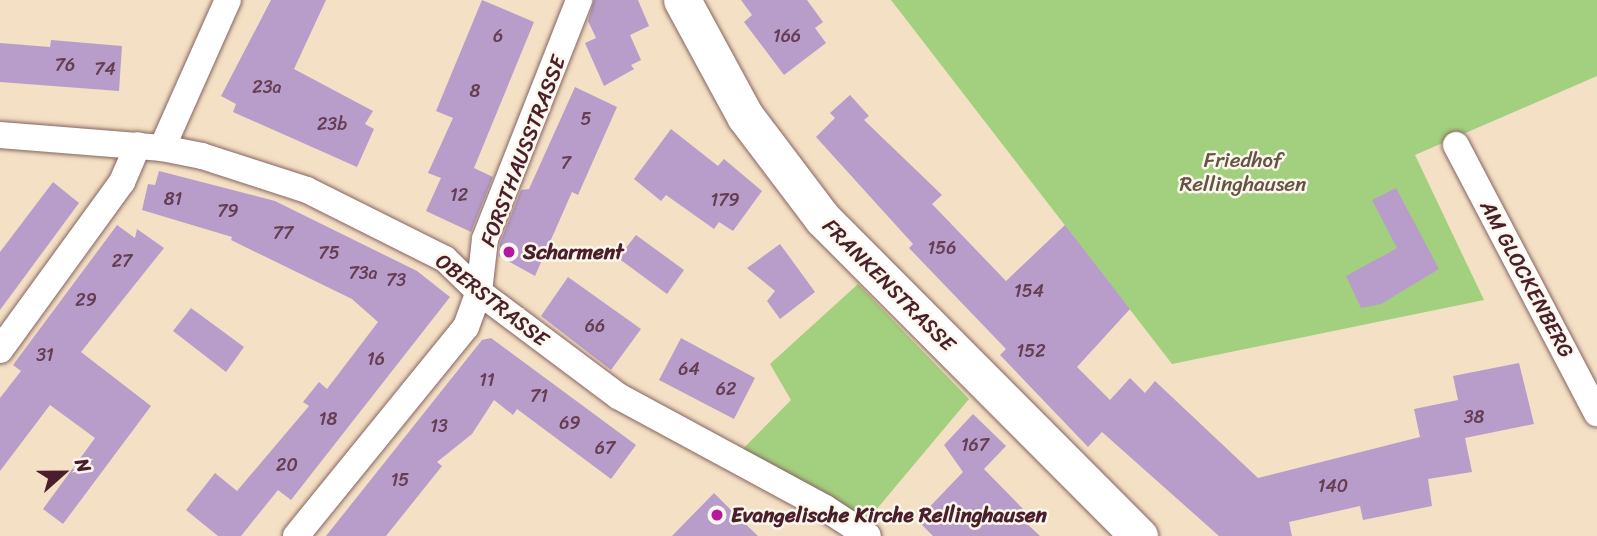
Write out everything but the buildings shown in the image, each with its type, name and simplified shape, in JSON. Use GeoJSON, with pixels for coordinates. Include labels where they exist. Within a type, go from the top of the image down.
{"type":"FeatureCollection","features":[{"type":"Feature","properties":{"kind":"main road","name":"FRANKENSTRASSE"},"geometry":{"type":"LineString","coordinates":[[682,0],[745,116],[823,219],[1139,536]]}},
{"type":"Feature","properties":{"kind":"street"},"geometry":{"type":"LineString","coordinates":[[0,350],[150,147],[228,0]]}},
{"type":"Feature","properties":{"kind":"street","name":"FORSTHAUSSTRASSE"},"geometry":{"type":"LineString","coordinates":[[296,536],[466,327],[479,292],[485,240],[579,0]]}},
{"type":"Feature","properties":{"kind":"street","name":"OBERSTRASSE"},"geometry":{"type":"LineString","coordinates":[[0,135],[150,147],[202,156],[307,190],[445,259],[479,292],[618,396],[825,508],[868,536]]}},
{"type":"Feature","properties":{"kind":"street","name":"AM GLOCKENBERG"},"geometry":{"type":"LineString","coordinates":[[1456,145],[1597,413]]}},
{"type":"Feature","properties":{"kind":"green space","name":"Friedhof Rellinghausen"},"geometry":{"type":"Polygon","coordinates":[[[891,0],[1597,0],[1597,76],[1415,155],[1484,300],[1172,364],[891,0]]]}},
{"type":"Feature","properties":{"kind":"green space"},"geometry":{"type":"Polygon","coordinates":[[[858,284],[969,399],[860,529],[734,458],[791,400],[770,364],[858,284]]]}},
{"type":"Feature","properties":{"kind":"place","name":"Scharment"},"geometry":{"type":"Point","coordinates":[509,252]}},
{"type":"Feature","properties":{"kind":"place","name":"Evangelische Kirche Rellinghausen"},"geometry":{"type":"Point","coordinates":[717,515]}}]}
